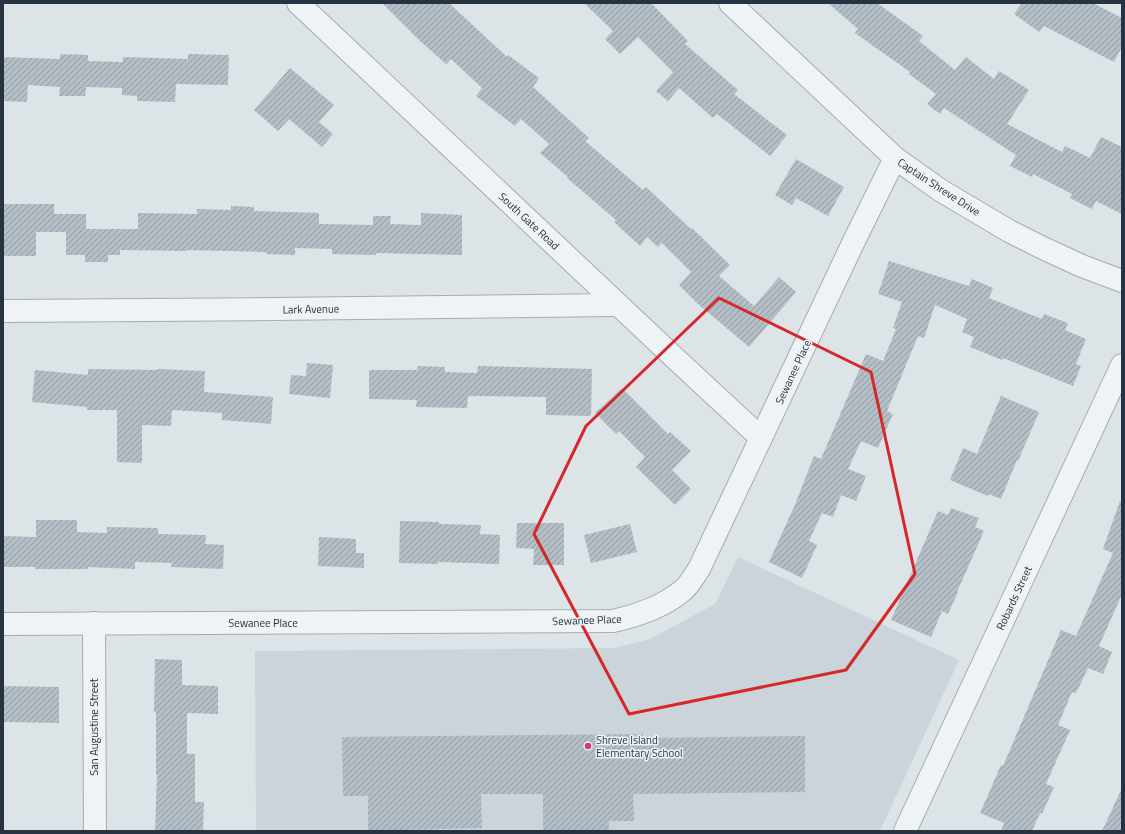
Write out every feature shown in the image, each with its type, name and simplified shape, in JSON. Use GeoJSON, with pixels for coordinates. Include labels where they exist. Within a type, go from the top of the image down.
{"type":"FeatureCollection","features":[{"type":"Feature","properties":{"kind":"street","name":"South Gate Road"},"geometry":{"type":"LineString","coordinates":[[298,3],[618,305],[762,438]]}},
{"type":"Feature","properties":{"kind":"street","name":"Captain Shreve Drive"},"geometry":{"type":"LineString","coordinates":[[730,3],[895,158],[940,190],[1009,231],[1070,260],[1122,281]]}},
{"type":"Feature","properties":{"kind":"street","name":"Sewanee Place"},"geometry":{"type":"LineString","coordinates":[[3,624],[613,621],[628,618],[656,608],[683,591],[699,569],[854,241],[895,158]]}},
{"type":"Feature","properties":{"kind":"street","name":"Lark Avenue"},"geometry":{"type":"LineString","coordinates":[[3,310],[618,305]]}},
{"type":"Feature","properties":{"kind":"street","name":"Robards Street"},"geometry":{"type":"LineString","coordinates":[[905,831],[1122,365]]}},
{"type":"Feature","properties":{"kind":"street","name":"San Augustine Street"},"geometry":{"type":"LineString","coordinates":[[94,624],[95,831]]}},
{"type":"Feature","properties":{"kind":"highlighted area"},"geometry":{"type":"Polygon","coordinates":[[[719,298],[871,372],[915,574],[846,670],[629,714],[534,534],[586,426],[719,298]]]}},
{"type":"Feature","properties":{"kind":"shaded area","name":"Shreve Island Elementary School"},"geometry":{"type":"Polygon","coordinates":[[[738,557],[959,660],[880,831],[256,831],[255,651],[615,648],[650,639],[715,604],[738,557]]]}},
{"type":"Feature","properties":{"kind":"building"},"geometry":{"type":"Polygon","coordinates":[[[382,3],[449,3],[507,57],[508,55],[539,78],[533,87],[589,138],[585,141],[643,190],[646,187],[691,229],[692,228],[730,265],[719,276],[754,306],[779,277],[796,292],[749,347],[697,303],[679,285],[691,272],[662,243],[658,247],[647,237],[640,246],[614,222],[616,220],[540,153],[549,144],[521,119],[515,126],[476,96],[482,88],[451,59],[446,64],[419,40],[382,3]]]}},
{"type":"Feature","properties":{"kind":"building"},"geometry":{"type":"Polygon","coordinates":[[[584,3],[651,3],[688,41],[685,44],[738,90],[734,94],[787,135],[770,156],[717,114],[713,118],[679,88],[668,101],[656,91],[673,72],[638,37],[620,54],[605,39],[613,31],[584,3]]]}},
{"type":"Feature","properties":{"kind":"building"},"geometry":{"type":"Polygon","coordinates":[[[828,3],[877,3],[923,36],[919,41],[955,70],[966,57],[994,79],[999,71],[1029,90],[1007,124],[1062,152],[1065,146],[1090,158],[1101,137],[1122,147],[1122,214],[1096,201],[1092,209],[1070,198],[1072,194],[1033,174],[1032,177],[1010,166],[1016,155],[944,108],[940,114],[927,104],[936,94],[909,74],[910,72],[855,33],[858,29],[828,3]]]}},
{"type":"Feature","properties":{"kind":"building"},"geometry":{"type":"Polygon","coordinates":[[[1022,3],[1093,3],[1122,18],[1122,47],[1114,62],[1044,26],[1039,32],[1014,14],[1022,3]]]}},
{"type":"Feature","properties":{"kind":"building"},"geometry":{"type":"Polygon","coordinates":[[[60,54],[88,55],[88,61],[123,62],[123,57],[188,59],[188,54],[229,55],[228,85],[176,84],[175,102],[137,101],[137,96],[122,95],[122,88],[86,87],[85,96],[59,96],[60,87],[28,85],[27,102],[3,101],[3,57],[60,59],[60,54]]]}},
{"type":"Feature","properties":{"kind":"building"},"geometry":{"type":"Polygon","coordinates":[[[290,68],[334,105],[319,122],[333,134],[322,147],[289,119],[278,131],[254,110],[290,68]]]}},
{"type":"Feature","properties":{"kind":"building"},"geometry":{"type":"Polygon","coordinates":[[[796,159],[844,187],[828,216],[796,198],[792,205],[775,195],[796,159]]]}},
{"type":"Feature","properties":{"kind":"building"},"geometry":{"type":"Polygon","coordinates":[[[3,204],[54,204],[54,214],[86,214],[86,229],[138,229],[138,213],[197,214],[197,209],[231,210],[231,206],[254,207],[254,211],[319,213],[319,224],[373,225],[373,216],[391,216],[390,224],[421,225],[421,213],[462,215],[462,255],[376,253],[376,255],[332,254],[332,249],[295,248],[295,255],[266,254],[266,252],[120,250],[120,255],[108,255],[108,262],[85,262],[85,255],[66,255],[66,232],[36,232],[36,256],[3,256],[3,204]]]}},
{"type":"Feature","properties":{"kind":"building"},"geometry":{"type":"Polygon","coordinates":[[[889,261],[969,286],[972,279],[993,288],[989,298],[1042,319],[1044,314],[1068,323],[1065,330],[1086,339],[1076,364],[1081,366],[1073,386],[1003,358],[1002,360],[970,347],[974,337],[962,332],[967,319],[935,305],[924,338],[918,336],[887,411],[893,414],[878,448],[861,441],[848,469],[866,476],[856,501],[841,495],[833,517],[822,513],[809,541],[817,545],[802,578],[769,562],[794,507],[814,456],[821,459],[866,354],[883,361],[896,329],[893,328],[902,302],[878,294],[889,261]]]}},
{"type":"Feature","properties":{"kind":"building"},"geometry":{"type":"Polygon","coordinates":[[[307,363],[333,365],[330,398],[289,394],[291,375],[306,376],[307,363]]]}},
{"type":"Feature","properties":{"kind":"building"},"geometry":{"type":"Polygon","coordinates":[[[418,366],[445,367],[445,372],[477,373],[478,366],[592,369],[591,416],[546,415],[546,397],[468,396],[467,408],[416,407],[417,400],[369,399],[369,370],[417,370],[418,366]]]}},
{"type":"Feature","properties":{"kind":"building"},"geometry":{"type":"Polygon","coordinates":[[[88,369],[205,371],[204,392],[273,397],[271,424],[222,420],[222,413],[172,410],[171,426],[142,425],[142,463],[117,462],[117,410],[87,410],[87,407],[32,402],[35,370],[88,375],[88,369]]]}},
{"type":"Feature","properties":{"kind":"building"},"geometry":{"type":"Polygon","coordinates":[[[622,388],[668,434],[670,432],[691,451],[672,470],[691,489],[675,505],[636,467],[645,457],[619,431],[616,434],[595,413],[622,388]]]}},
{"type":"Feature","properties":{"kind":"building"},"geometry":{"type":"Polygon","coordinates":[[[1001,396],[1039,412],[1001,499],[989,494],[988,496],[950,480],[963,448],[977,454],[1001,396]]]}},
{"type":"Feature","properties":{"kind":"building"},"geometry":{"type":"Polygon","coordinates":[[[1120,501],[1122,502],[1122,594],[1099,646],[1112,652],[1103,674],[1088,668],[1076,693],[1072,692],[1058,725],[1070,730],[1046,784],[1054,787],[1042,814],[1040,813],[1032,831],[1001,831],[1004,823],[980,813],[1001,765],[1003,766],[1061,630],[1076,636],[1113,553],[1103,549],[1120,501]]]}},
{"type":"Feature","properties":{"kind":"building"},"geometry":{"type":"Polygon","coordinates":[[[951,508],[979,518],[975,527],[984,531],[948,614],[942,611],[931,637],[891,620],[938,511],[948,515],[951,508]]]}},
{"type":"Feature","properties":{"kind":"building"},"geometry":{"type":"Polygon","coordinates":[[[36,520],[77,520],[77,532],[107,533],[107,527],[158,528],[158,534],[206,535],[205,544],[224,545],[223,569],[171,567],[172,563],[135,562],[135,569],[88,567],[88,569],[35,569],[35,567],[3,567],[3,536],[36,537],[36,520]]]}},
{"type":"Feature","properties":{"kind":"building"},"geometry":{"type":"Polygon","coordinates":[[[400,521],[481,525],[480,534],[500,535],[499,564],[438,562],[438,564],[399,563],[400,521]]]}},
{"type":"Feature","properties":{"kind":"building"},"geometry":{"type":"Polygon","coordinates":[[[517,523],[564,523],[564,565],[533,565],[534,549],[516,548],[517,523]]]}},
{"type":"Feature","properties":{"kind":"building"},"geometry":{"type":"Polygon","coordinates":[[[630,524],[637,552],[591,563],[584,535],[630,524]]]}},
{"type":"Feature","properties":{"kind":"building"},"geometry":{"type":"Polygon","coordinates":[[[319,537],[356,539],[356,553],[364,553],[364,568],[318,566],[319,537]]]}},
{"type":"Feature","properties":{"kind":"building"},"geometry":{"type":"Polygon","coordinates":[[[155,659],[182,660],[182,685],[218,686],[218,714],[187,713],[187,754],[195,754],[195,802],[204,802],[203,831],[155,831],[157,774],[156,712],[154,712],[155,659]]]}},
{"type":"Feature","properties":{"kind":"building"},"geometry":{"type":"Polygon","coordinates":[[[3,686],[59,687],[59,723],[3,722],[3,686]]]}},
{"type":"Feature","properties":{"kind":"building"},"geometry":{"type":"Polygon","coordinates":[[[643,734],[643,738],[805,736],[805,792],[633,794],[634,821],[609,821],[609,831],[543,831],[543,794],[481,794],[482,828],[368,831],[368,796],[343,796],[342,737],[643,734]]]}},
{"type":"Feature","properties":{"kind":"building"},"geometry":{"type":"Polygon","coordinates":[[[1122,788],[1122,831],[1102,831],[1122,788]]]}},
{"type":"Feature","properties":{"kind":"place","name":"Shreve Island Elementary School"},"geometry":{"type":"Point","coordinates":[588,746]}}]}
